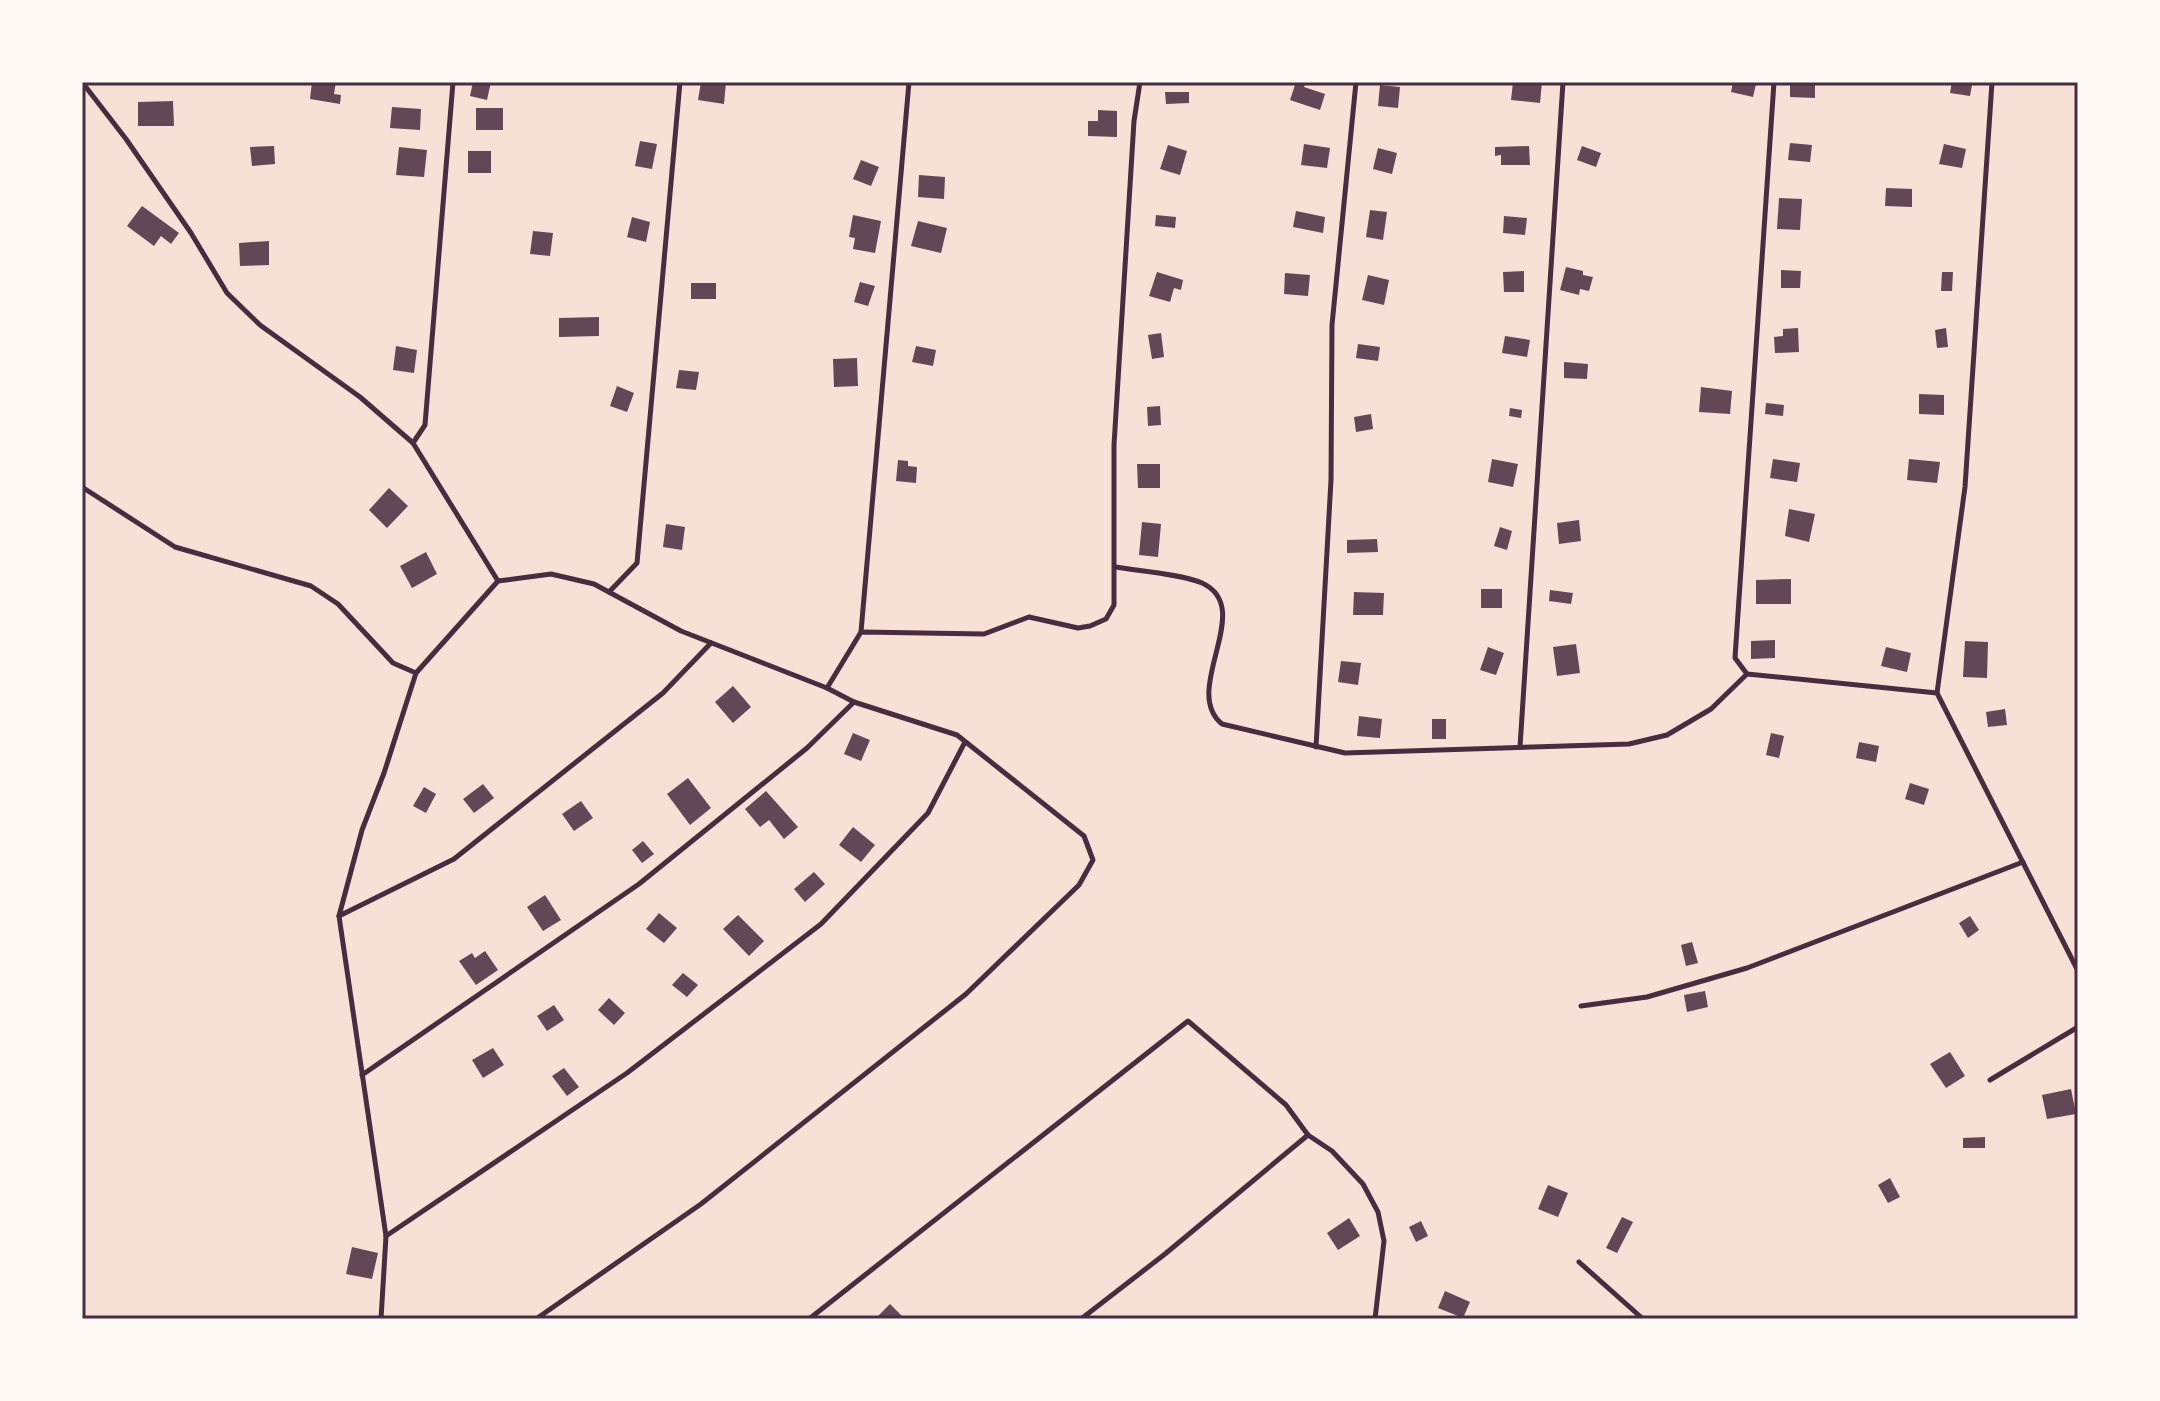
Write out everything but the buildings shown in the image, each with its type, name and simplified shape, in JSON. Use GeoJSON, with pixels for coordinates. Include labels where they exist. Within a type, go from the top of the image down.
{"type":"FeatureCollection","features":[{"type":"Feature","properties":{"kind":"lane"},"geometry":{"type":"LineString","coordinates":[[82,82],[175,210],[227,293],[260,325],[360,397],[413,443],[498,581]]}},
{"type":"Feature","properties":{"kind":"lane"},"geometry":{"type":"LineString","coordinates":[[413,443],[425,425],[453,82]]}},
{"type":"Feature","properties":{"kind":"lane"},"geometry":{"type":"LineString","coordinates":[[609,592],[637,563],[680,82]]}},
{"type":"Feature","properties":{"kind":"lane"},"geometry":{"type":"LineString","coordinates":[[827,688],[861,632],[909,82]]}},
{"type":"Feature","properties":{"kind":"lane"},"geometry":{"type":"LineString","coordinates":[[861,632],[984,634],[1029,617],[1078,628],[1106,619],[1114,605],[1114,445],[1134,121],[1140,82]]}},
{"type":"Feature","properties":{"kind":"lane"},"geometry":{"type":"LineString","coordinates":[[1316,747],[1331,480],[1332,325],[1356,82]]}},
{"type":"Feature","properties":{"kind":"lane"},"geometry":{"type":"LineString","coordinates":[[1520,747],[1563,82]]}},
{"type":"Feature","properties":{"kind":"lane"},"geometry":{"type":"LineString","coordinates":[[1774,82],[1735,658],[1747,674],[1937,693]]}},
{"type":"Feature","properties":{"kind":"lane"},"geometry":{"type":"LineString","coordinates":[[1992,82],[1965,487],[1937,693],[2078,971]]}},
{"type":"Feature","properties":{"kind":"lane"},"geometry":{"type":"LineString","coordinates":[[82,487],[175,547],[311,586],[338,604],[393,663],[416,673]]}},
{"type":"Feature","properties":{"kind":"lane"},"geometry":{"type":"LineString","coordinates":[[1115,567],[1200,582],[1213,590],[1222,603],[1222,621],[1207,700],[1213,717],[1222,724],[1345,753],[1629,744],[1667,735],[1711,709],[1747,674]]}},
{"type":"Feature","properties":{"kind":"lane"},"geometry":{"type":"LineString","coordinates":[[381,1319],[386,1236],[339,916],[362,830],[416,673],[498,581],[551,574],[594,584],[681,631],[827,688],[854,702],[957,735],[1084,836],[1093,860],[1079,885],[966,994],[701,1204],[536,1319]]}},
{"type":"Feature","properties":{"kind":"lane"},"geometry":{"type":"LineString","coordinates":[[339,916],[454,859],[663,693],[711,643]]}},
{"type":"Feature","properties":{"kind":"lane"},"geometry":{"type":"LineString","coordinates":[[362,1075],[639,884],[807,748],[854,702]]}},
{"type":"Feature","properties":{"kind":"lane"},"geometry":{"type":"LineString","coordinates":[[386,1236],[627,1073],[821,924],[928,813],[965,742]]}},
{"type":"Feature","properties":{"kind":"lane"},"geometry":{"type":"LineString","coordinates":[[1581,1006],[1647,997],[1747,968],[2023,862]]}},
{"type":"Feature","properties":{"kind":"lane"},"geometry":{"type":"LineString","coordinates":[[809,1319],[1188,1021],[1286,1105],[1308,1135],[1332,1151],[1363,1184],[1378,1212],[1384,1241],[1375,1319]]}},
{"type":"Feature","properties":{"kind":"lane"},"geometry":{"type":"LineString","coordinates":[[1990,1080],[2078,1027]]}},
{"type":"Feature","properties":{"kind":"lane"},"geometry":{"type":"LineString","coordinates":[[1081,1319],[1308,1135]]}},
{"type":"Feature","properties":{"kind":"lane"},"geometry":{"type":"LineString","coordinates":[[1579,1262],[1643,1319]]}}]}
